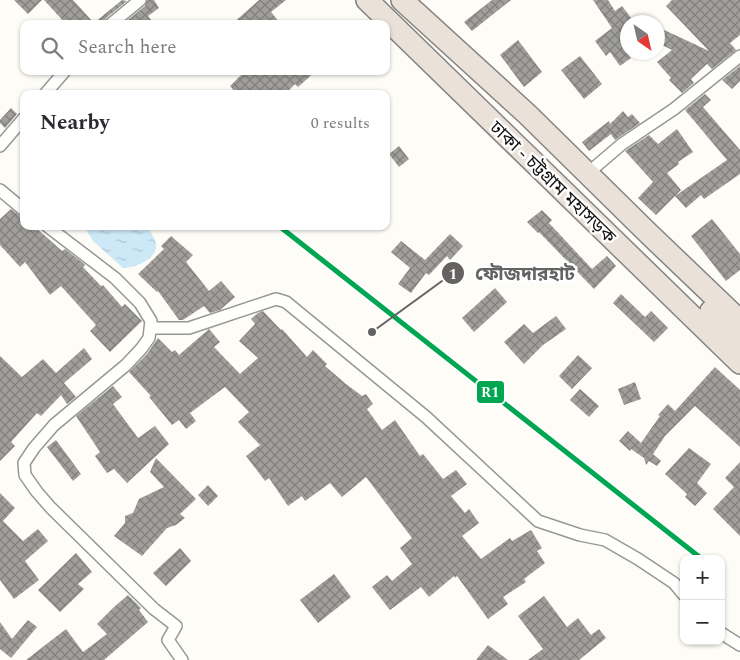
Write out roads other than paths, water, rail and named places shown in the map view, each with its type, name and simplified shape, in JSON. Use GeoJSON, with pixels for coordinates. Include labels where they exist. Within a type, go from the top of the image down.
{"type":"FeatureCollection","features":[{"type":"Feature","properties":{"kind":"highway","name":"ঢাকা - চট্টগ্রাম মহাসড়ক"},"geometry":{"type":"LineString","coordinates":[[367,0],[388,20]]}},
{"type":"Feature","properties":{"kind":"highway","name":"ঢাকা - চট্টগ্রাম মহাসড়ক"},"geometry":{"type":"LineString","coordinates":[[407,1],[740,321]]}},
{"type":"Feature","properties":{"kind":"highway","name":"ঢাকা - চট্টগ্রাম মহাসড়ক"},"geometry":{"type":"LineString","coordinates":[[390,22],[740,363]]}},
{"type":"Feature","properties":{"kind":"highway"},"geometry":{"type":"LineString","coordinates":[[611,196],[645,244],[740,342]]}},
{"type":"Feature","properties":{"kind":"street"},"geometry":{"type":"LineString","coordinates":[[116,20],[140,0]]}},
{"type":"Feature","properties":{"kind":"street"},"geometry":{"type":"LineString","coordinates":[[588,173],[622,144],[674,109],[740,56]]}},
{"type":"Feature","properties":{"kind":"street"},"geometry":{"type":"LineString","coordinates":[[48,90],[62,75]]}},
{"type":"Feature","properties":{"kind":"street"},"geometry":{"type":"LineString","coordinates":[[0,146],[20,123]]}},
{"type":"Feature","properties":{"kind":"street"},"geometry":{"type":"LineString","coordinates":[[0,190],[20,207]]}},
{"type":"Feature","properties":{"kind":"street"},"geometry":{"type":"LineString","coordinates":[[52,230],[115,278],[140,303],[151,321],[149,338],[126,365],[54,425],[34,448],[24,463],[25,475],[51,508],[141,596],[176,626],[168,640],[182,660]]}},
{"type":"Feature","properties":{"kind":"street"},"geometry":{"type":"LineString","coordinates":[[150,328],[189,328],[276,299],[286,302],[426,417],[538,520],[604,540],[638,559],[674,583],[680,590]]}},
{"type":"Feature","properties":{"kind":"street"},"geometry":{"type":"LineString","coordinates":[[725,636],[740,645]]}},
{"type":"Feature","properties":{"kind":"water"},"geometry":{"type":"Polygon","coordinates":[[[86,230],[149,230],[155,239],[156,249],[145,262],[123,268],[93,241],[86,230]]]}},
{"type":"Feature","properties":{"kind":"place","name":"ফৌজদারহাট"},"geometry":{"type":"Point","coordinates":[372,332]}}]}
